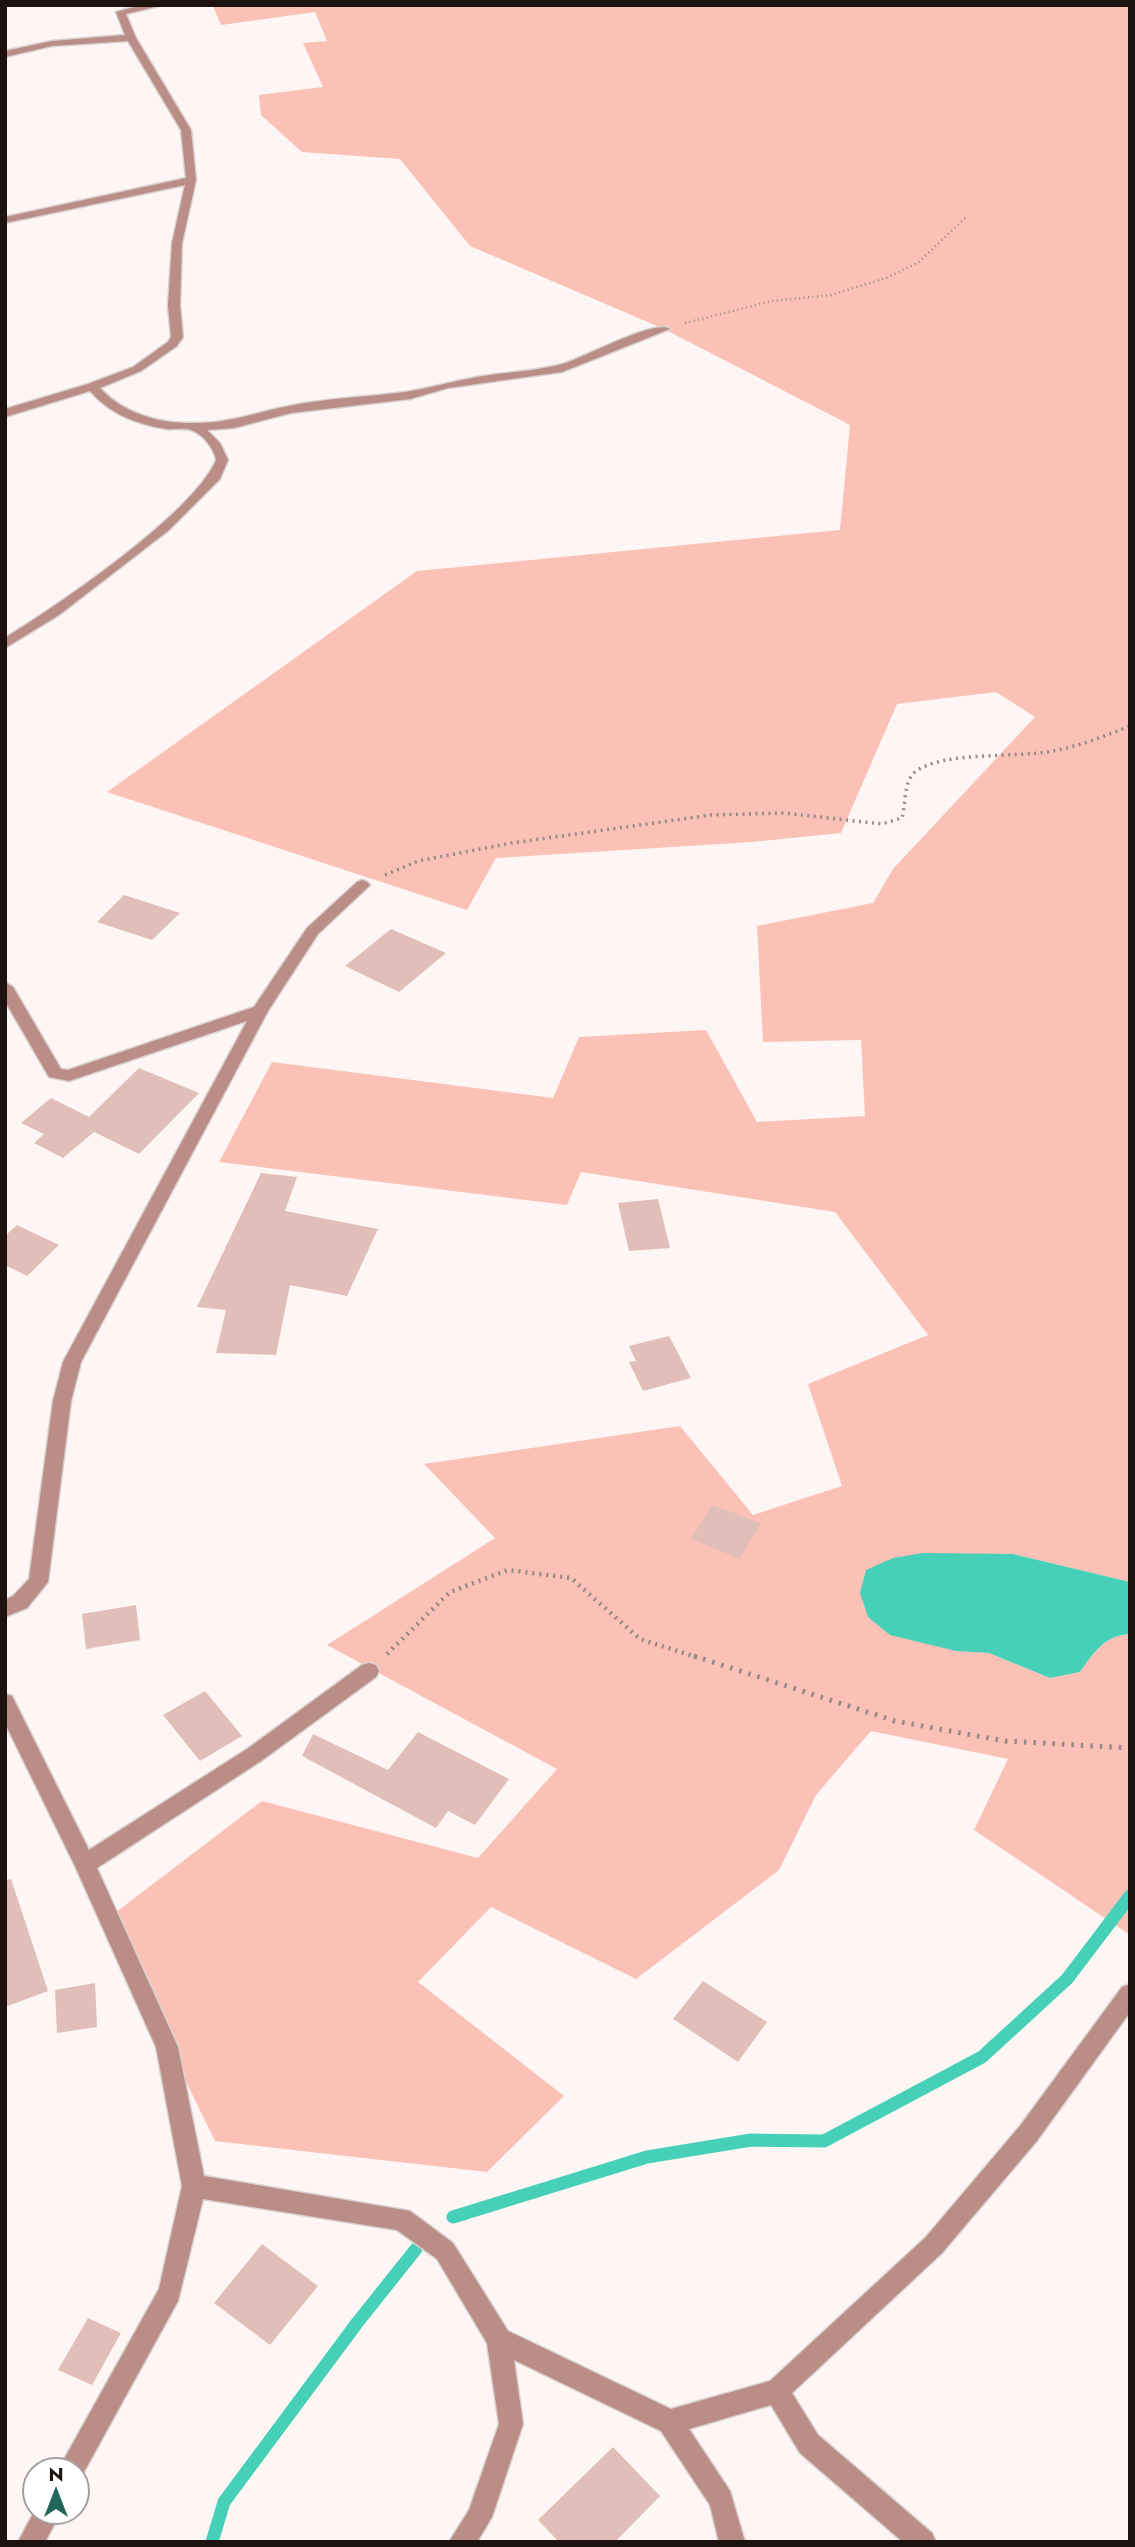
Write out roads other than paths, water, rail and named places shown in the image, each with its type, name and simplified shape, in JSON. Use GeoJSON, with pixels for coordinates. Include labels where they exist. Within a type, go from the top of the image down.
{"type":"FeatureCollection","features":[{"type":"Feature","properties":{"kind":"street"},"geometry":{"type":"LineString","coordinates":[[5,413],[92,387],[137,369],[173,344],[177,337],[174,306],[177,243],[191,180],[186,130],[131,38],[121,12],[158,5]]}},
{"type":"Feature","properties":{"kind":"street"},"geometry":{"type":"LineString","coordinates":[[5,54],[30,46],[131,38]]}},
{"type":"Feature","properties":{"kind":"street"},"geometry":{"type":"LineString","coordinates":[[5,220],[191,180]]}},
{"type":"Feature","properties":{"kind":"street"},"geometry":{"type":"LineString","coordinates":[[92,387],[109,405],[135,417],[166,425],[196,427],[234,424],[290,409],[410,395],[459,383],[562,368],[616,345],[664,329]]}},
{"type":"Feature","properties":{"kind":"street"},"geometry":{"type":"LineString","coordinates":[[5,644],[174,521],[218,475],[222,460],[214,442],[196,427]]}},
{"type":"Feature","properties":{"kind":"street"},"geometry":{"type":"LineString","coordinates":[[5,1609],[20,1602],[37,1582],[62,1401],[72,1362],[260,1011],[312,931],[362,885]]}},
{"type":"Feature","properties":{"kind":"street"},"geometry":{"type":"LineString","coordinates":[[5,987],[54,1073],[69,1076],[260,1011]]}},
{"type":"Feature","properties":{"kind":"street"},"geometry":{"type":"LineString","coordinates":[[85,1864],[254,1755],[369,1671]]}},
{"type":"Feature","properties":{"kind":"street"},"geometry":{"type":"LineString","coordinates":[[5,1702],[85,1864],[167,2047],[194,2186],[170,2293],[79,2456]]}},
{"type":"Feature","properties":{"kind":"street"},"geometry":{"type":"LineString","coordinates":[[670,2422],[777,2391],[934,2245],[1028,2134],[1130,1994]]}},
{"type":"Feature","properties":{"kind":"street"},"geometry":{"type":"LineString","coordinates":[[194,2186],[402,2219],[445,2251],[499,2340],[511,2424],[479,2517],[462,2542]]}},
{"type":"Feature","properties":{"kind":"street"},"geometry":{"type":"LineString","coordinates":[[499,2340],[670,2422],[721,2500],[732,2542]]}},
{"type":"Feature","properties":{"kind":"street"},"geometry":{"type":"LineString","coordinates":[[777,2391],[809,2444],[923,2542]]}},
{"type":"Feature","properties":{"kind":"street"},"geometry":{"type":"LineString","coordinates":[[32,2542],[41,2526]]}},
{"type":"Feature","properties":{"kind":"waterway"},"geometry":{"type":"LineString","coordinates":[[453,2217],[647,2157],[751,2140],[824,2141],[982,2057],[1067,1979],[1130,1896]]}},
{"type":"Feature","properties":{"kind":"waterway"},"geometry":{"type":"LineString","coordinates":[[212,2542],[224,2502],[357,2323],[416,2249]]}}]}
